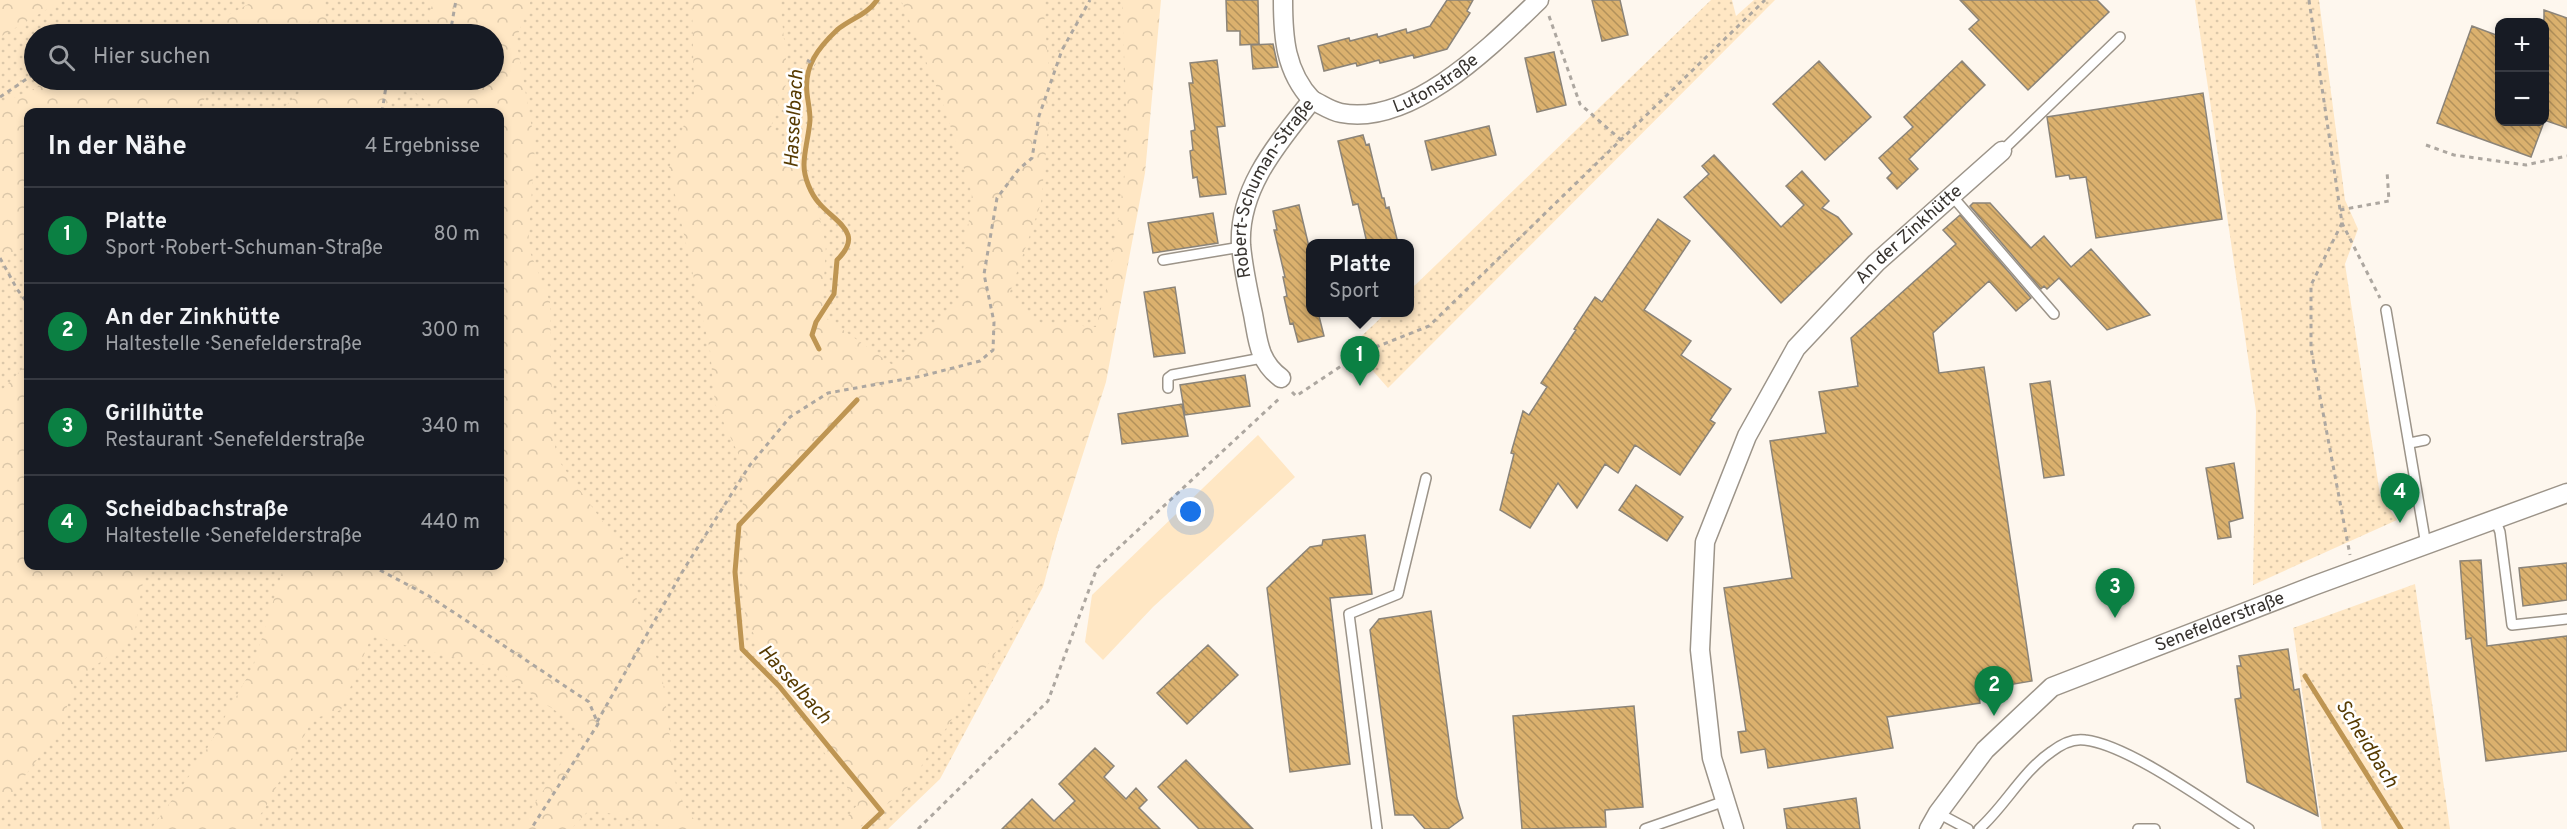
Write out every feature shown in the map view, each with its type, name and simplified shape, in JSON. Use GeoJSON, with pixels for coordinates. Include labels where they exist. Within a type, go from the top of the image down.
{"type":"FeatureCollection","features":[{"type":"Feature","properties":{"kind":"street","name":"Robert-Schuman-Straße"},"geometry":{"type":"LineString","coordinates":[[1262,358],[1241,247],[1243,220],[1254,182],[1312,99],[1291,70],[1284,37],[1283,0]]}},
{"type":"Feature","properties":{"kind":"street","name":"Lutonstraße"},"geometry":{"type":"LineString","coordinates":[[1312,99],[1329,109],[1347,114],[1371,113],[1401,105],[1441,84],[1478,58],[1543,5]]}},
{"type":"Feature","properties":{"kind":"street","name":"An der Zinkhütte"},"geometry":{"type":"LineString","coordinates":[[1734,829],[1712,758],[1700,650],[1705,542],[1747,436],[1796,348],[1876,263],[2002,151]]}},
{"type":"Feature","properties":{"kind":"street"},"geometry":{"type":"LineString","coordinates":[[1262,358],[1266,366],[1281,378]]}},
{"type":"Feature","properties":{"kind":"street","name":"Senefelderstraße"},"geometry":{"type":"LineString","coordinates":[[1934,821],[1985,750],[2052,687],[2353,571],[2567,493]]}},
{"type":"Feature","properties":{"kind":"lane"},"geometry":{"type":"LineString","coordinates":[[2002,151],[2120,37]]}},
{"type":"Feature","properties":{"kind":"lane"},"geometry":{"type":"LineString","coordinates":[[1952,196],[2054,314]]}},
{"type":"Feature","properties":{"kind":"lane"},"geometry":{"type":"LineString","coordinates":[[1163,260],[1241,247]]}},
{"type":"Feature","properties":{"kind":"lane"},"geometry":{"type":"LineString","coordinates":[[2386,310],[2426,545]]}},
{"type":"Feature","properties":{"kind":"lane"},"geometry":{"type":"LineString","coordinates":[[1168,388],[1168,378],[1172,375],[1262,358]]}},
{"type":"Feature","properties":{"kind":"lane"},"geometry":{"type":"LineString","coordinates":[[2410,443],[2425,440]]}},
{"type":"Feature","properties":{"kind":"lane"},"geometry":{"type":"LineString","coordinates":[[1377,829],[1349,614],[1398,594],[1426,478]]}},
{"type":"Feature","properties":{"kind":"lane"},"geometry":{"type":"LineString","coordinates":[[2495,519],[2500,531],[2512,625],[2567,619]]}},
{"type":"Feature","properties":{"kind":"lane"},"geometry":{"type":"LineString","coordinates":[[1979,829],[2043,758],[2061,745],[2079,740],[2106,746],[2148,765],[2249,829]]}},
{"type":"Feature","properties":{"kind":"lane"},"geometry":{"type":"LineString","coordinates":[[1645,829],[1725,801]]}},
{"type":"Feature","properties":{"kind":"lane"},"geometry":{"type":"LineString","coordinates":[[1934,821],[1968,829]]}},
{"type":"Feature","properties":{"kind":"lane"},"geometry":{"type":"LineString","coordinates":[[2138,829],[2155,829]]}},
{"type":"Feature","properties":{"kind":"path"},"geometry":{"type":"LineString","coordinates":[[452,24],[456,0]]}},
{"type":"Feature","properties":{"kind":"path"},"geometry":{"type":"LineString","coordinates":[[531,829],[598,724],[597,722],[684,569],[750,465],[790,417],[828,393],[922,376],[980,361],[993,350],[994,322],[984,274],[997,198],[1019,169],[1032,158],[1039,116],[1062,50],[1090,0]]}},
{"type":"Feature","properties":{"kind":"path"},"geometry":{"type":"LineString","coordinates":[[918,829],[1048,701],[1097,568],[1289,389],[1296,396],[1361,353],[1429,326],[1765,0]]}},
{"type":"Feature","properties":{"kind":"path"},"geometry":{"type":"LineString","coordinates":[[2309,0],[2342,223],[2386,310]]}},
{"type":"Feature","properties":{"kind":"path"},"geometry":{"type":"LineString","coordinates":[[1543,5],[1580,104],[1621,140]]}},
{"type":"Feature","properties":{"kind":"path"},"geometry":{"type":"LineString","coordinates":[[807,60],[815,65]]}},
{"type":"Feature","properties":{"kind":"path"},"geometry":{"type":"LineString","coordinates":[[0,97],[24,81]]}},
{"type":"Feature","properties":{"kind":"path"},"geometry":{"type":"LineString","coordinates":[[383,108],[385,90]]}},
{"type":"Feature","properties":{"kind":"path"},"geometry":{"type":"LineString","coordinates":[[2426,145],[2463,157],[2526,165],[2567,156]]}},
{"type":"Feature","properties":{"kind":"path"},"geometry":{"type":"LineString","coordinates":[[2340,210],[2389,201],[2387,171]]}},
{"type":"Feature","properties":{"kind":"path"},"geometry":{"type":"LineString","coordinates":[[2342,223],[2312,285],[2311,350],[2353,571]]}},
{"type":"Feature","properties":{"kind":"path"},"geometry":{"type":"LineString","coordinates":[[0,258],[24,299]]}},
{"type":"Feature","properties":{"kind":"path"},"geometry":{"type":"LineString","coordinates":[[380,570],[429,596],[552,675],[589,702],[597,722]]}},
{"type":"Feature","properties":{"kind":"green space"},"geometry":{"type":"Polygon","coordinates":[[[0,0],[1157,0],[1099,380],[1043,587],[940,779],[888,829],[0,829],[0,0]]]}},
{"type":"Feature","properties":{"kind":"green space"},"geometry":{"type":"Polygon","coordinates":[[[0,0],[63,0],[0,37],[0,0]]]}},
{"type":"Feature","properties":{"kind":"green space"},"geometry":{"type":"Polygon","coordinates":[[[256,0],[320,0],[328,24],[312,24],[311,21],[305,24],[212,24],[256,0]]]}},
{"type":"Feature","properties":{"kind":"green space"},"geometry":{"type":"Polygon","coordinates":[[[434,0],[531,0],[516,39],[535,145],[528,247],[550,302],[552,408],[556,457],[618,543],[662,674],[677,793],[700,829],[678,829],[590,809],[571,829],[518,829],[583,730],[493,667],[392,642],[373,633],[341,710],[313,719],[265,808],[250,829],[151,829],[200,761],[253,667],[283,570],[504,570],[504,108],[436,108],[412,90],[504,90],[504,24],[430,24],[428,17],[434,0]]]}},
{"type":"Feature","properties":{"kind":"green space"},"geometry":{"type":"Polygon","coordinates":[[[692,0],[780,0],[788,79],[771,126],[809,173],[826,245],[822,315],[894,366],[959,304],[972,194],[943,103],[901,0],[1043,0],[1051,96],[1041,203],[1008,298],[1041,323],[1096,327],[1110,275],[1128,153],[1122,0],[1161,0],[1145,173],[1106,382],[1042,582],[907,788],[857,829],[837,829],[858,804],[789,699],[745,618],[742,462],[715,404],[710,350],[669,168],[694,96],[692,0]]]}},
{"type":"Feature","properties":{"kind":"green space"},"geometry":{"type":"Polygon","coordinates":[[[1711,0],[1732,0],[1736,16],[1754,0],[1775,0],[1388,388],[1351,346],[1382,317],[1414,317],[1414,286],[1711,0]]]}},
{"type":"Feature","properties":{"kind":"green space"},"geometry":{"type":"Polygon","coordinates":[[[2195,0],[2319,0],[2345,200],[2358,229],[2345,264],[2380,495],[2397,520],[2253,585],[2256,411],[2195,0]]]}},
{"type":"Feature","properties":{"kind":"green space"},"geometry":{"type":"Polygon","coordinates":[[[32,90],[212,90],[197,108],[24,108],[24,247],[0,259],[0,104],[32,90]]]}},
{"type":"Feature","properties":{"kind":"green space"},"geometry":{"type":"Polygon","coordinates":[[[302,90],[406,90],[381,108],[283,108],[302,90]]]}},
{"type":"Feature","properties":{"kind":"green space"},"geometry":{"type":"Polygon","coordinates":[[[24,367],[24,570],[144,570],[134,637],[75,681],[60,729],[0,809],[0,392],[24,367]]]}},
{"type":"Feature","properties":{"kind":"green space"},"geometry":{"type":"Polygon","coordinates":[[[1258,435],[1295,477],[1153,607],[1103,660],[1085,642],[1092,595],[1258,435]]]}},
{"type":"Feature","properties":{"kind":"green space"},"geometry":{"type":"Polygon","coordinates":[[[2415,584],[2450,829],[2322,829],[2293,628],[2415,584]]]}},
{"type":"Feature","properties":{"kind":"building"},"geometry":{"type":"Polygon","coordinates":[[[1226,0],[1258,0],[1259,44],[1240,45],[1240,31],[1227,31],[1226,0]]]}},
{"type":"Feature","properties":{"kind":"building"},"geometry":{"type":"Polygon","coordinates":[[[1447,0],[1473,0],[1467,11],[1470,13],[1447,49],[1414,58],[1413,55],[1357,66],[1356,63],[1324,71],[1318,46],[1349,38],[1350,41],[1377,34],[1378,37],[1406,29],[1407,33],[1430,26],[1447,0]]]}},
{"type":"Feature","properties":{"kind":"building"},"geometry":{"type":"Polygon","coordinates":[[[1592,0],[1620,0],[1628,35],[1602,41],[1592,0]]]}},
{"type":"Feature","properties":{"kind":"building"},"geometry":{"type":"Polygon","coordinates":[[[1960,0],[2097,0],[2109,12],[2028,90],[1969,29],[1979,20],[1960,0]]]}},
{"type":"Feature","properties":{"kind":"building"},"geometry":{"type":"Polygon","coordinates":[[[2544,10],[2567,18],[2567,128],[2549,122],[2549,18],[2544,18],[2544,10]]]}},
{"type":"Feature","properties":{"kind":"building"},"geometry":{"type":"Polygon","coordinates":[[[2472,26],[2495,35],[2495,126],[2543,126],[2531,157],[2437,123],[2472,26]]]}},
{"type":"Feature","properties":{"kind":"building"},"geometry":{"type":"Polygon","coordinates":[[[1273,44],[1278,67],[1253,69],[1251,45],[1273,44]]]}},
{"type":"Feature","properties":{"kind":"building"},"geometry":{"type":"Polygon","coordinates":[[[1554,52],[1566,105],[1537,112],[1525,58],[1554,52]]]}},
{"type":"Feature","properties":{"kind":"building"},"geometry":{"type":"Polygon","coordinates":[[[1217,60],[1225,126],[1217,127],[1226,194],[1200,197],[1197,177],[1193,178],[1190,151],[1193,150],[1191,131],[1195,130],[1189,83],[1193,83],[1190,63],[1217,60]]]}},
{"type":"Feature","properties":{"kind":"building"},"geometry":{"type":"Polygon","coordinates":[[[1819,61],[1871,117],[1825,160],[1773,104],[1819,61]]]}},
{"type":"Feature","properties":{"kind":"building"},"geometry":{"type":"Polygon","coordinates":[[[1962,61],[1985,85],[1909,159],[1918,169],[1897,189],[1887,178],[1892,173],[1879,158],[1913,127],[1904,117],[1962,61]]]}},
{"type":"Feature","properties":{"kind":"building"},"geometry":{"type":"Polygon","coordinates":[[[2203,93],[2222,219],[2096,238],[2086,177],[2070,179],[2069,175],[2056,177],[2047,117],[2203,93]]]}},
{"type":"Feature","properties":{"kind":"building"},"geometry":{"type":"Polygon","coordinates":[[[1489,126],[1496,155],[1432,170],[1425,141],[1489,126]]]}},
{"type":"Feature","properties":{"kind":"building"},"geometry":{"type":"Polygon","coordinates":[[[1363,135],[1366,145],[1369,144],[1382,198],[1384,198],[1386,208],[1389,207],[1397,239],[1366,239],[1358,204],[1353,205],[1338,141],[1363,135]]]}},
{"type":"Feature","properties":{"kind":"building"},"geometry":{"type":"Polygon","coordinates":[[[1714,155],[1781,227],[1804,205],[1786,186],[1802,171],[1829,201],[1822,208],[1838,217],[1852,234],[1781,303],[1684,197],[1709,174],[1702,166],[1714,155]]]}},
{"type":"Feature","properties":{"kind":"building"},"geometry":{"type":"Polygon","coordinates":[[[1973,203],[1990,203],[2031,248],[2044,236],[2071,267],[2091,249],[2150,315],[2107,330],[2059,278],[2047,289],[2044,286],[2041,289],[1970,206],[1973,203]]]}},
{"type":"Feature","properties":{"kind":"building"},"geometry":{"type":"Polygon","coordinates":[[[1299,205],[1307,239],[1306,317],[1319,317],[1324,336],[1298,342],[1293,323],[1290,324],[1284,297],[1287,296],[1283,277],[1285,277],[1274,230],[1277,230],[1273,211],[1299,205]]]}},
{"type":"Feature","properties":{"kind":"building"},"geometry":{"type":"Polygon","coordinates":[[[1213,213],[1218,243],[1153,253],[1148,223],[1213,213]]]}},
{"type":"Feature","properties":{"kind":"building"},"geometry":{"type":"Polygon","coordinates":[[[1960,215],[2031,298],[2016,311],[1989,281],[1933,333],[1939,373],[1984,367],[2032,681],[1978,690],[1980,703],[1887,717],[1893,748],[1768,768],[1765,749],[1741,753],[1738,732],[1746,731],[1724,588],[1792,578],[1770,441],[1826,433],[1819,392],[1858,386],[1851,338],[1956,244],[1943,230],[1960,215]]]}},
{"type":"Feature","properties":{"kind":"building"},"geometry":{"type":"Polygon","coordinates":[[[1658,219],[1690,241],[1644,310],[1691,341],[1681,355],[1731,389],[1710,420],[1715,423],[1680,475],[1635,445],[1618,473],[1605,464],[1577,508],[1558,483],[1530,528],[1500,510],[1514,454],[1511,453],[1523,411],[1529,415],[1547,387],[1541,383],[1595,297],[1602,302],[1658,219]]]}},
{"type":"Feature","properties":{"kind":"building"},"geometry":{"type":"Polygon","coordinates":[[[1175,287],[1185,353],[1154,357],[1144,292],[1175,287]]]}},
{"type":"Feature","properties":{"kind":"building"},"geometry":{"type":"Polygon","coordinates":[[[1245,375],[1250,406],[1185,415],[1180,385],[1245,375]]]}},
{"type":"Feature","properties":{"kind":"building"},"geometry":{"type":"Polygon","coordinates":[[[2050,381],[2064,475],[2044,478],[2030,384],[2050,381]]]}},
{"type":"Feature","properties":{"kind":"building"},"geometry":{"type":"Polygon","coordinates":[[[1182,404],[1188,436],[1122,444],[1118,414],[1182,404]]]}},
{"type":"Feature","properties":{"kind":"building"},"geometry":{"type":"Polygon","coordinates":[[[2234,463],[2243,518],[2229,522],[2231,537],[2218,539],[2206,468],[2234,463]]]}},
{"type":"Feature","properties":{"kind":"building"},"geometry":{"type":"Polygon","coordinates":[[[1636,485],[1683,517],[1667,541],[1619,510],[1636,485]]]}},
{"type":"Feature","properties":{"kind":"building"},"geometry":{"type":"Polygon","coordinates":[[[1365,535],[1372,594],[1330,598],[1350,764],[1290,772],[1267,588],[1310,547],[1322,545],[1323,540],[1365,535]]]}},
{"type":"Feature","properties":{"kind":"building"},"geometry":{"type":"Polygon","coordinates":[[[2481,560],[2487,646],[2567,636],[2567,751],[2486,761],[2471,638],[2466,639],[2460,561],[2481,560]]]}},
{"type":"Feature","properties":{"kind":"building"},"geometry":{"type":"Polygon","coordinates":[[[2567,563],[2567,600],[2523,606],[2519,568],[2567,563]]]}},
{"type":"Feature","properties":{"kind":"building"},"geometry":{"type":"Polygon","coordinates":[[[1431,611],[1457,798],[1463,818],[1448,829],[1425,829],[1413,815],[1395,815],[1370,630],[1379,619],[1431,611]]]}},
{"type":"Feature","properties":{"kind":"building"},"geometry":{"type":"Polygon","coordinates":[[[1208,645],[1238,675],[1187,724],[1157,693],[1208,645]]]}},
{"type":"Feature","properties":{"kind":"building"},"geometry":{"type":"Polygon","coordinates":[[[2288,649],[2294,690],[2299,689],[2318,816],[2247,782],[2235,699],[2241,698],[2237,666],[2241,666],[2239,656],[2288,649]]]}},
{"type":"Feature","properties":{"kind":"building"},"geometry":{"type":"Polygon","coordinates":[[[1634,706],[1643,807],[1605,810],[1606,827],[1522,829],[1513,716],[1634,706]]]}},
{"type":"Feature","properties":{"kind":"building"},"geometry":{"type":"Polygon","coordinates":[[[1095,748],[1114,766],[1104,777],[1126,799],[1136,788],[1147,800],[1139,808],[1160,829],[1002,829],[1032,799],[1054,821],[1075,801],[1059,784],[1095,748]]]}},
{"type":"Feature","properties":{"kind":"building"},"geometry":{"type":"Polygon","coordinates":[[[1186,760],[1253,829],[1199,829],[1158,787],[1186,760]]]}},
{"type":"Feature","properties":{"kind":"building"},"geometry":{"type":"Polygon","coordinates":[[[1856,798],[1860,829],[1787,829],[1784,809],[1856,798]]]}},
{"type":"Feature","properties":{"kind":"waterway","name":"Hasselbach"},"geometry":{"type":"LineString","coordinates":[[819,349],[812,335],[816,322],[834,294],[837,260],[845,251],[848,235],[840,223],[816,199],[808,186],[805,175],[804,160],[810,120],[807,93],[808,74],[818,51],[830,37],[877,0]]}},
{"type":"Feature","properties":{"kind":"waterway","name":"Hasselbach"},"geometry":{"type":"LineString","coordinates":[[857,400],[739,525],[735,572],[742,649],[779,686],[882,812],[864,829]]}},
{"type":"Feature","properties":{"kind":"waterway","name":"Scheidbach"},"geometry":{"type":"LineString","coordinates":[[2305,676],[2401,829]]}},
{"type":"Feature","properties":{"kind":"place","name":"Platte"},"geometry":{"type":"Point","coordinates":[1360,386]}},
{"type":"Feature","properties":{"kind":"place","name":"Scheidbachstraße"},"geometry":{"type":"Point","coordinates":[2400,523]}},
{"type":"Feature","properties":{"kind":"place","name":"Grillhütte"},"geometry":{"type":"Point","coordinates":[2115,618]}},
{"type":"Feature","properties":{"kind":"place","name":"An der Zinkhütte"},"geometry":{"type":"Point","coordinates":[1994,716]}}]}
